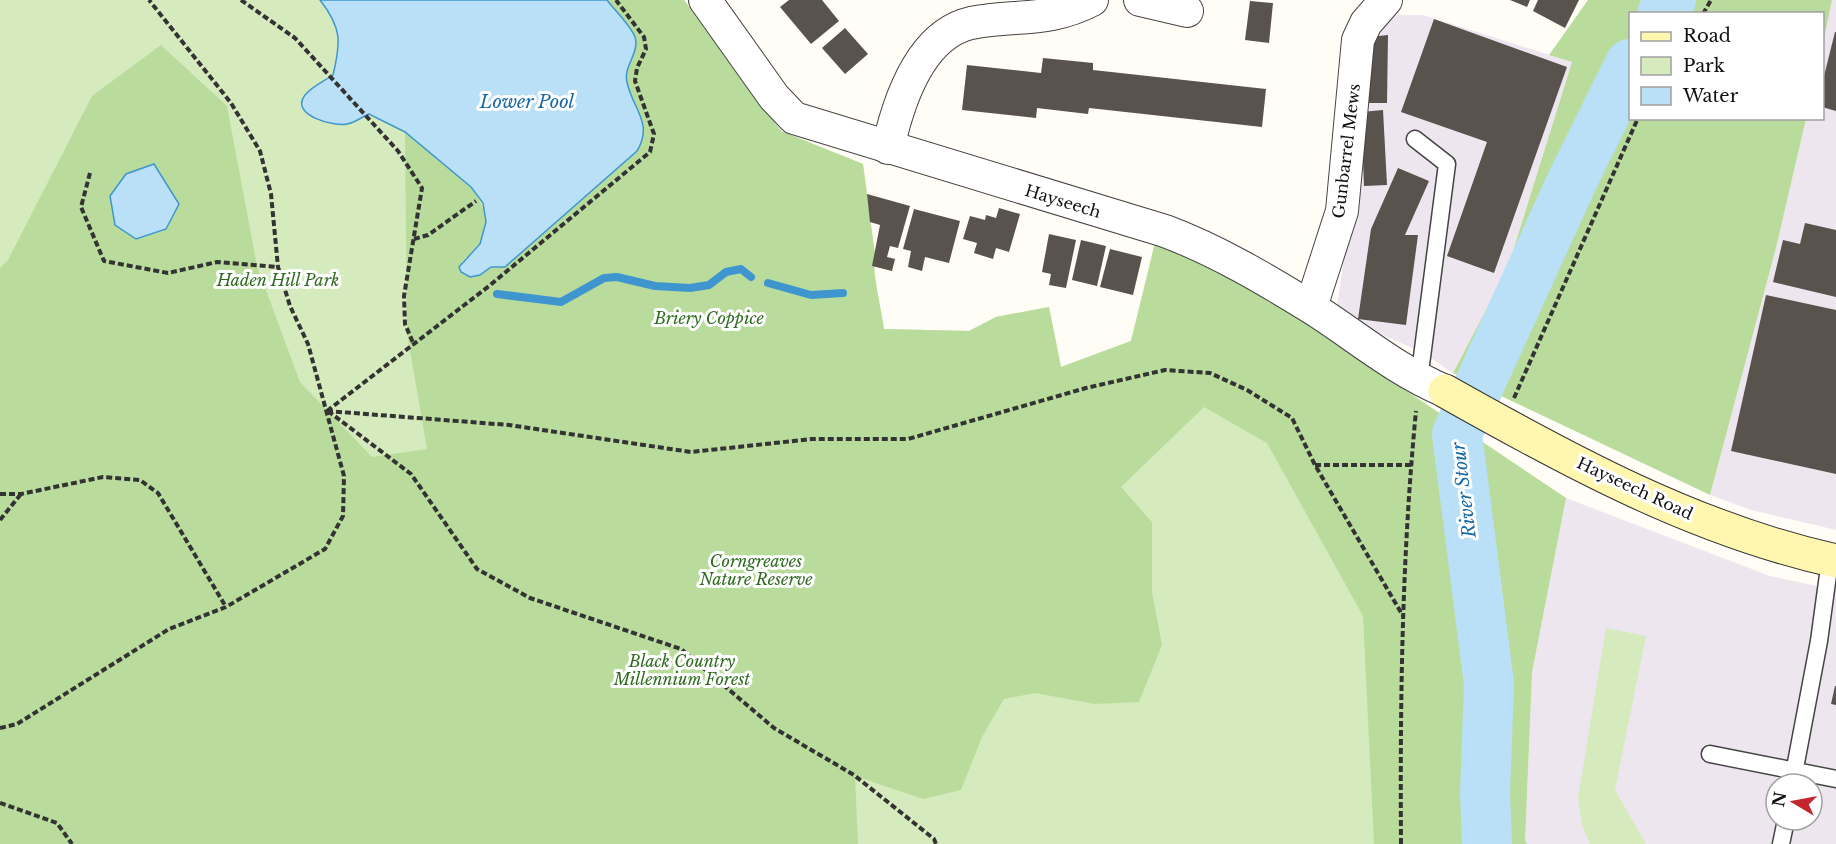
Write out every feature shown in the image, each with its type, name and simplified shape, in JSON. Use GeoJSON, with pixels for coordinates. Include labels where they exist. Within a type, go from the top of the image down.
{"type":"FeatureCollection","features":[{"type":"Feature","properties":{"kind":"street","name":"Hayseech"},"geometry":{"type":"LineString","coordinates":[[705,0],[774,97],[794,118],[1203,245],[1311,307],[1432,385]]}},
{"type":"Feature","properties":{"kind":"street"},"geometry":{"type":"LineString","coordinates":[[888,148],[897,110],[912,79],[929,51],[946,34],[970,24],[1050,16],[1092,0]]}},
{"type":"Feature","properties":{"kind":"street"},"geometry":{"type":"LineString","coordinates":[[1140,0],[1187,11]]}},
{"type":"Feature","properties":{"kind":"street","name":"Gunbarrel Mews"},"geometry":{"type":"LineString","coordinates":[[1311,307],[1342,211],[1358,40],[1366,23],[1386,0]]}},
{"type":"Feature","properties":{"kind":"street","name":"Hayseech Road"},"geometry":{"type":"LineString","coordinates":[[1432,385],[1667,507],[1778,548],[1833,561]]}},
{"type":"Feature","properties":{"kind":"lane"},"geometry":{"type":"LineString","coordinates":[[1415,138],[1447,164],[1432,385]]}},
{"type":"Feature","properties":{"kind":"lane"},"geometry":{"type":"LineString","coordinates":[[1794,772],[1833,561]]}},
{"type":"Feature","properties":{"kind":"lane"},"geometry":{"type":"LineString","coordinates":[[1710,754],[1772,772]]}},
{"type":"Feature","properties":{"kind":"path"},"geometry":{"type":"LineString","coordinates":[[0,728],[17,724],[169,629],[226,607],[325,549],[343,516],[344,476],[308,344],[290,306],[278,267],[271,194],[260,152],[231,103],[149,0]]}},
{"type":"Feature","properties":{"kind":"path"},"geometry":{"type":"LineString","coordinates":[[241,0],[295,38],[398,151],[422,188],[404,296],[405,324],[414,345]]}},
{"type":"Feature","properties":{"kind":"path"},"geometry":{"type":"LineString","coordinates":[[327,411],[546,240],[650,152],[654,134],[635,81],[637,68],[646,49],[644,37],[616,0]]}},
{"type":"Feature","properties":{"kind":"path"},"geometry":{"type":"LineString","coordinates":[[1503,423],[1637,120]]}},
{"type":"Feature","properties":{"kind":"path"},"geometry":{"type":"LineString","coordinates":[[90,173],[81,207],[104,261],[168,273],[217,262],[278,267]]}},
{"type":"Feature","properties":{"kind":"path"},"geometry":{"type":"LineString","coordinates":[[414,239],[428,235],[476,201]]}},
{"type":"Feature","properties":{"kind":"path"},"geometry":{"type":"LineString","coordinates":[[327,411],[509,425],[691,452],[812,439],[908,439],[1086,388],[1165,370],[1210,372],[1247,390],[1292,418],[1315,465],[1403,616]]}},
{"type":"Feature","properties":{"kind":"path"},"geometry":{"type":"LineString","coordinates":[[1401,844],[1400,679],[1411,465],[1432,385]]}},
{"type":"Feature","properties":{"kind":"path"},"geometry":{"type":"LineString","coordinates":[[327,411],[411,474],[477,569],[530,598],[681,649],[774,728],[854,775],[934,839],[936,844]]}},
{"type":"Feature","properties":{"kind":"path"},"geometry":{"type":"LineString","coordinates":[[1315,465],[1411,465]]}},
{"type":"Feature","properties":{"kind":"path"},"geometry":{"type":"LineString","coordinates":[[0,494],[21,494],[103,477],[140,480],[158,493],[226,607]]}},
{"type":"Feature","properties":{"kind":"path"},"geometry":{"type":"LineString","coordinates":[[0,520],[21,494]]}},
{"type":"Feature","properties":{"kind":"path"},"geometry":{"type":"LineString","coordinates":[[0,803],[57,823],[72,844]]}},
{"type":"Feature","properties":{"kind":"shaded area"},"geometry":{"type":"Polygon","coordinates":[[[1832,0],[1836,0],[1836,530],[1751,510],[1710,495],[1776,248],[1806,120],[1824,120],[1824,39],[1832,0]]]}},
{"type":"Feature","properties":{"kind":"shaded area"},"geometry":{"type":"Polygon","coordinates":[[[1390,15],[1423,15],[1572,62],[1507,270],[1453,373],[1423,353],[1336,314],[1351,208],[1369,37],[1390,15]]]}},
{"type":"Feature","properties":{"kind":"shaded area"},"geometry":{"type":"Polygon","coordinates":[[[1566,498],[1770,576],[1836,590],[1836,844],[1527,844],[1525,840],[1532,672],[1566,498]]]}},
{"type":"Feature","properties":{"kind":"green space","name":"Corngreaves Nature Reserve"},"geometry":{"type":"Polygon","coordinates":[[[0,0],[684,0],[781,131],[863,164],[884,329],[969,331],[996,317],[1049,307],[1061,367],[1131,341],[1156,239],[1281,306],[1566,498],[1532,672],[1525,840],[1527,844],[0,844],[0,0]]]}},
{"type":"Feature","properties":{"kind":"green space","name":"Corngreaves Nature Reserve"},"geometry":{"type":"Polygon","coordinates":[[[607,0],[684,0],[781,131],[863,164],[884,329],[969,331],[996,317],[1049,307],[1061,367],[1131,341],[1156,239],[1201,254],[1566,498],[1532,672],[1525,840],[1527,844],[1374,844],[1363,616],[1267,443],[1204,407],[1121,487],[1152,522],[1152,592],[1162,645],[1139,702],[1095,704],[1035,693],[1004,699],[982,737],[961,790],[923,799],[855,776],[858,844],[0,844],[0,268],[8,260],[92,96],[161,45],[227,106],[257,266],[300,382],[372,457],[427,449],[407,333],[405,132],[465,181],[485,213],[486,229],[478,246],[461,262],[480,275],[491,267],[500,268],[644,127],[627,83],[626,74],[636,47],[634,36],[607,0]]]}},
{"type":"Feature","properties":{"kind":"green space"},"geometry":{"type":"Polygon","coordinates":[[[1588,0],[1832,0],[1824,39],[1824,12],[1629,12],[1629,120],[1806,120],[1776,248],[1710,495],[1453,373],[1507,270],[1572,62],[1549,55],[1588,0]]]}},
{"type":"Feature","properties":{"kind":"green space"},"geometry":{"type":"Polygon","coordinates":[[[1606,628],[1646,636],[1615,790],[1646,844],[1590,844],[1582,825],[1578,798],[1606,628]]]}},
{"type":"Feature","properties":{"kind":"water","name":"Lower Pool"},"geometry":{"type":"Polygon","coordinates":[[[320,0],[607,0],[626,22],[635,37],[635,49],[626,76],[643,124],[642,141],[637,151],[505,267],[491,267],[480,275],[470,277],[461,272],[459,267],[480,244],[486,222],[483,203],[471,187],[405,132],[369,114],[347,124],[333,124],[315,118],[303,108],[302,102],[305,95],[333,75],[337,53],[336,27],[320,0]]]}},
{"type":"Feature","properties":{"kind":"water"},"geometry":{"type":"Polygon","coordinates":[[[154,164],[179,204],[166,229],[136,239],[115,225],[110,196],[126,174],[154,164]]]}},
{"type":"Feature","properties":{"kind":"building"},"geometry":{"type":"Polygon","coordinates":[[[789,0],[822,0],[839,21],[811,44],[780,7],[789,0]]]}},
{"type":"Feature","properties":{"kind":"building"},"geometry":{"type":"Polygon","coordinates":[[[1510,0],[1530,0],[1527,7],[1510,0]]]}},
{"type":"Feature","properties":{"kind":"building"},"geometry":{"type":"Polygon","coordinates":[[[1538,0],[1579,0],[1565,28],[1533,11],[1538,0]]]}},
{"type":"Feature","properties":{"kind":"building"},"geometry":{"type":"Polygon","coordinates":[[[1250,1],[1273,3],[1269,43],[1245,40],[1250,1]]]}},
{"type":"Feature","properties":{"kind":"building"},"geometry":{"type":"Polygon","coordinates":[[[1434,19],[1567,67],[1494,273],[1447,256],[1487,142],[1401,112],[1434,19]]]}},
{"type":"Feature","properties":{"kind":"building"},"geometry":{"type":"Polygon","coordinates":[[[845,28],[868,54],[845,74],[822,48],[845,28]]]}},
{"type":"Feature","properties":{"kind":"building"},"geometry":{"type":"Polygon","coordinates":[[[1836,32],[1836,111],[1824,108],[1824,76],[1836,32]]]}},
{"type":"Feature","properties":{"kind":"building"},"geometry":{"type":"Polygon","coordinates":[[[1388,35],[1387,103],[1363,103],[1369,37],[1388,35]]]}},
{"type":"Feature","properties":{"kind":"building"},"geometry":{"type":"Polygon","coordinates":[[[1043,58],[1093,63],[1093,70],[1266,89],[1262,127],[1089,108],[1088,114],[1037,108],[1036,118],[962,110],[967,65],[1041,73],[1043,58]]]}},
{"type":"Feature","properties":{"kind":"building"},"geometry":{"type":"Polygon","coordinates":[[[1383,110],[1387,185],[1364,186],[1361,112],[1383,110]]]}},
{"type":"Feature","properties":{"kind":"building"},"geometry":{"type":"Polygon","coordinates":[[[1398,168],[1429,181],[1405,235],[1418,235],[1406,325],[1358,319],[1371,229],[1398,168]]]}},
{"type":"Feature","properties":{"kind":"building"},"geometry":{"type":"Polygon","coordinates":[[[867,194],[910,206],[898,248],[890,246],[887,257],[895,259],[892,271],[872,266],[880,225],[870,222],[867,194]]]}},
{"type":"Feature","properties":{"kind":"building"},"geometry":{"type":"Polygon","coordinates":[[[999,208],[1020,214],[1009,252],[996,248],[993,259],[974,253],[977,243],[963,239],[970,216],[985,220],[986,215],[996,218],[999,208]]]}},
{"type":"Feature","properties":{"kind":"building"},"geometry":{"type":"Polygon","coordinates":[[[914,209],[960,221],[949,263],[925,257],[922,271],[908,267],[911,251],[903,249],[914,209]]]}},
{"type":"Feature","properties":{"kind":"building"},"geometry":{"type":"Polygon","coordinates":[[[1805,223],[1836,230],[1836,297],[1773,282],[1783,240],[1800,244],[1805,223]]]}},
{"type":"Feature","properties":{"kind":"building"},"geometry":{"type":"Polygon","coordinates":[[[1049,234],[1076,240],[1066,288],[1049,285],[1051,274],[1042,272],[1049,234]]]}},
{"type":"Feature","properties":{"kind":"building"},"geometry":{"type":"Polygon","coordinates":[[[1081,240],[1106,246],[1097,286],[1072,280],[1081,240]]]}},
{"type":"Feature","properties":{"kind":"building"},"geometry":{"type":"Polygon","coordinates":[[[1110,249],[1142,257],[1133,295],[1100,287],[1110,249]]]}},
{"type":"Feature","properties":{"kind":"building"},"geometry":{"type":"Polygon","coordinates":[[[1766,295],[1836,310],[1836,474],[1731,451],[1766,295]]]}},
{"type":"Feature","properties":{"kind":"building"},"geometry":{"type":"Polygon","coordinates":[[[1836,686],[1836,705],[1831,704],[1836,686]]]}},
{"type":"Feature","properties":{"kind":"waterway","name":"River Stour"},"geometry":{"type":"LineString","coordinates":[[1663,12],[1671,0]]}},
{"type":"Feature","properties":{"kind":"waterway","name":"River Stour"},"geometry":{"type":"LineString","coordinates":[[1487,844],[1485,794],[1489,684],[1457,434],[1573,179],[1629,66]]}},
{"type":"Feature","properties":{"kind":"waterway"},"geometry":{"type":"LineString","coordinates":[[497,294],[561,302],[604,278],[617,277],[655,286],[690,288],[709,285],[726,272],[741,269],[751,277]]}},
{"type":"Feature","properties":{"kind":"waterway"},"geometry":{"type":"LineString","coordinates":[[768,283],[811,295],[843,293]]}},
{"type":"Feature","properties":{"kind":"park label","name":"Haden Hill Park"},"geometry":{"type":"Point","coordinates":[278,280]}},
{"type":"Feature","properties":{"kind":"park label","name":"Briery Coppice"},"geometry":{"type":"Point","coordinates":[709,318]}},
{"type":"Feature","properties":{"kind":"park label","name":"Black Country Millennium Forest"},"geometry":{"type":"Point","coordinates":[682,670]}}]}
